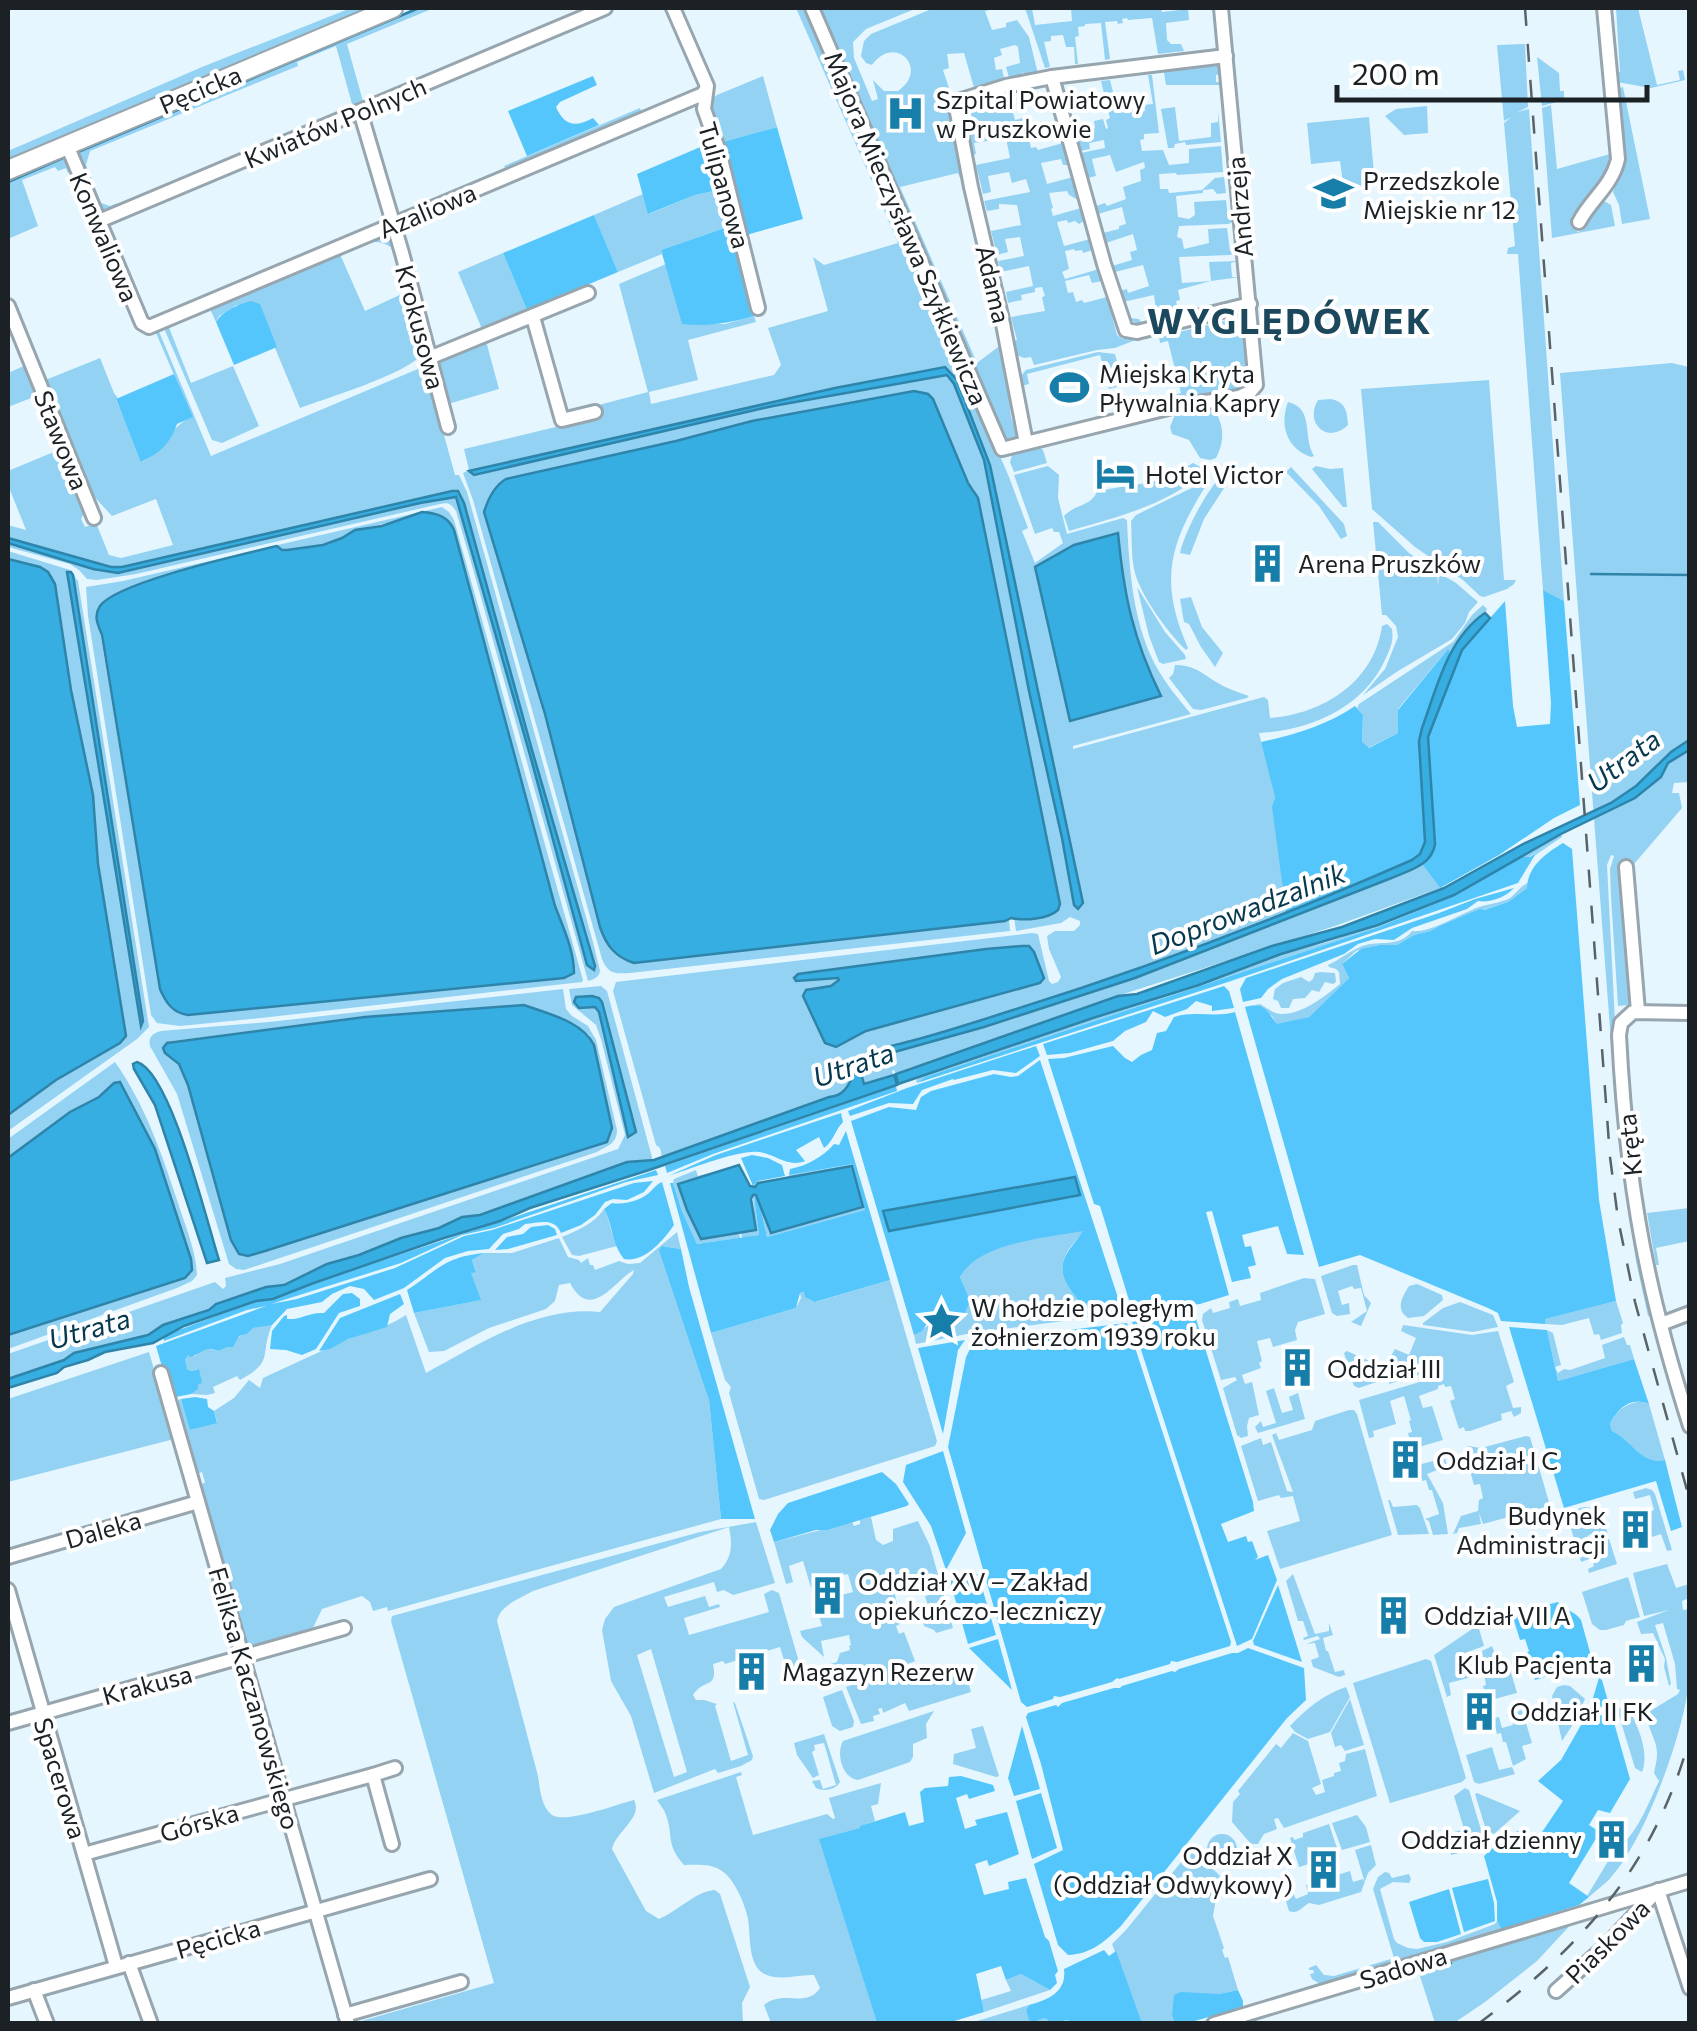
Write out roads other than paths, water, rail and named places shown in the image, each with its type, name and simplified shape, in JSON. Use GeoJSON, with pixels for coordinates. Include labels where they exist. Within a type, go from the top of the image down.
{"type":"FeatureCollection","features":[{"type":"Feature","properties":{"kind":"street","name":"Pęcicka"},"geometry":{"type":"LineString","coordinates":[[8,170],[393,8]]}},
{"type":"Feature","properties":{"kind":"street"},"geometry":{"type":"LineString","coordinates":[[564,8],[571,22]]}},
{"type":"Feature","properties":{"kind":"street","name":"Kwiatów Polnych"},"geometry":{"type":"LineString","coordinates":[[99,221],[605,8]]}},
{"type":"Feature","properties":{"kind":"street","name":"Tulipanowa"},"geometry":{"type":"LineString","coordinates":[[674,8],[706,90],[704,109],[719,151],[758,308]]}},
{"type":"Feature","properties":{"kind":"street","name":"Majora Mieczysława Szyłkiewicza"},"geometry":{"type":"LineString","coordinates":[[812,8],[1002,449],[1026,443]]}},
{"type":"Feature","properties":{"kind":"street","name":"Andrzeja"},"geometry":{"type":"LineString","coordinates":[[1026,443],[1172,406],[1239,396],[1250,392],[1257,381],[1222,8]]}},
{"type":"Feature","properties":{"kind":"street"},"geometry":{"type":"LineString","coordinates":[[1578,222],[1610,181],[1619,156],[1604,8]]}},
{"type":"Feature","properties":{"kind":"street"},"geometry":{"type":"LineString","coordinates":[[1226,56],[1052,77],[1104,264],[1127,331],[1250,304]]}},
{"type":"Feature","properties":{"kind":"street","name":"Adama"},"geometry":{"type":"LineString","coordinates":[[1026,443],[955,102],[1052,77]]}},
{"type":"Feature","properties":{"kind":"street","name":"Azaliowa"},"geometry":{"type":"LineString","coordinates":[[146,327],[706,90]]}},
{"type":"Feature","properties":{"kind":"street","name":"Krokusowa"},"geometry":{"type":"LineString","coordinates":[[360,111],[448,427]]}},
{"type":"Feature","properties":{"kind":"street","name":"Konwaliowa"},"geometry":{"type":"LineString","coordinates":[[67,146],[146,327]]}},
{"type":"Feature","properties":{"kind":"street"},"geometry":{"type":"LineString","coordinates":[[429,358],[588,293]]}},
{"type":"Feature","properties":{"kind":"street","name":"Stawowa"},"geometry":{"type":"LineString","coordinates":[[8,306],[94,518]]}},
{"type":"Feature","properties":{"kind":"street"},"geometry":{"type":"LineString","coordinates":[[533,317],[562,420],[595,412]]}},
{"type":"Feature","properties":{"kind":"street"},"geometry":{"type":"LineString","coordinates":[[1626,867],[1638,1011],[1690,1014]]}},
{"type":"Feature","properties":{"kind":"street","name":"Kręta"},"geometry":{"type":"LineString","coordinates":[[1638,1011],[1621,1022],[1618,1038],[1630,1166],[1648,1270],[1690,1426]]}},
{"type":"Feature","properties":{"kind":"street"},"geometry":{"type":"LineString","coordinates":[[1661,1324],[1690,1312]]}},
{"type":"Feature","properties":{"kind":"street","name":"Feliksa Kaczanowskiego"},"geometry":{"type":"LineString","coordinates":[[161,1374],[346,2019]]}},
{"type":"Feature","properties":{"kind":"street","name":"Daleka"},"geometry":{"type":"LineString","coordinates":[[8,1557],[198,1502]]}},
{"type":"Feature","properties":{"kind":"street","name":"Spacerowa"},"geometry":{"type":"LineString","coordinates":[[8,1590],[84,1854],[123,1964],[151,2024]]}},
{"type":"Feature","properties":{"kind":"street","name":"Krakusa"},"geometry":{"type":"LineString","coordinates":[[8,1722],[344,1628]]}},
{"type":"Feature","properties":{"kind":"street","name":"Górska"},"geometry":{"type":"LineString","coordinates":[[84,1854],[394,1768]]}},
{"type":"Feature","properties":{"kind":"street"},"geometry":{"type":"LineString","coordinates":[[373,1775],[392,1844]]}},
{"type":"Feature","properties":{"kind":"street","name":"Pęcicka"},"geometry":{"type":"LineString","coordinates":[[8,1998],[430,1879]]}},
{"type":"Feature","properties":{"kind":"street","name":"Sadowa"},"geometry":{"type":"LineString","coordinates":[[1214,2024],[1690,1880]]}},
{"type":"Feature","properties":{"kind":"street"},"geometry":{"type":"LineString","coordinates":[[1658,1890],[1690,1988]]}},
{"type":"Feature","properties":{"kind":"street","name":"Piaskowa"},"geometry":{"type":"LineString","coordinates":[[1556,1991],[1608,1944],[1658,1890]]}},
{"type":"Feature","properties":{"kind":"street"},"geometry":{"type":"LineString","coordinates":[[346,2019],[461,1982]]}},
{"type":"Feature","properties":{"kind":"street"},"geometry":{"type":"LineString","coordinates":[[34,1990],[47,2024]]}},
{"type":"Feature","properties":{"kind":"waterway"},"geometry":{"type":"LineString","coordinates":[[78,152],[419,8]]}},
{"type":"Feature","properties":{"kind":"waterway"},"geometry":{"type":"LineString","coordinates":[[8,182],[63,158]]}},
{"type":"Feature","properties":{"kind":"waterway","name":"Doprowadzalnik"},"geometry":{"type":"LineString","coordinates":[[1591,574],[1690,575]]}},
{"type":"Feature","properties":{"kind":"waterway"},"geometry":{"type":"LineString","coordinates":[[1422,1971],[1451,1963]]}},
{"type":"Feature","properties":{"kind":"waterway"},"geometry":{"type":"LineString","coordinates":[[1360,1987],[1380,1984]]}},
{"type":"Feature","properties":{"kind":"railway"},"geometry":{"type":"LineString","coordinates":[[1525,8],[1610,1157],[1635,1302],[1690,1501]]}},
{"type":"Feature","properties":{"kind":"railway"},"geometry":{"type":"LineString","coordinates":[[1478,2024],[1550,1965],[1610,1900],[1657,1825],[1690,1737]]}},
{"type":"Feature","properties":{"kind":"place","name":"Szpital Powiatowy w Pruszkowie"},"geometry":{"type":"Point","coordinates":[906,113]}},
{"type":"Feature","properties":{"kind":"place","name":"Przedszkole Miejskie nr 12"},"geometry":{"type":"Point","coordinates":[1333,194]}},
{"type":"Feature","properties":{"kind":"place","name":"Miejska Kryta Pływalnia Kapry"},"geometry":{"type":"Point","coordinates":[1069,387]}},
{"type":"Feature","properties":{"kind":"place","name":"Hotel Victor"},"geometry":{"type":"Point","coordinates":[1115,474]}},
{"type":"Feature","properties":{"kind":"place","name":"Arena Pruszków"},"geometry":{"type":"Point","coordinates":[1268,563]}},
{"type":"Feature","properties":{"kind":"place","name":"W hołdzie poległym żołnierzom 1939 roku"},"geometry":{"type":"Point","coordinates":[941,1321]}},
{"type":"Feature","properties":{"kind":"place","name":"Oddział III"},"geometry":{"type":"Point","coordinates":[1297,1368]}},
{"type":"Feature","properties":{"kind":"place","name":"Oddział I C"},"geometry":{"type":"Point","coordinates":[1406,1460]}},
{"type":"Feature","properties":{"kind":"place","name":"Budynek Administracji"},"geometry":{"type":"Point","coordinates":[1636,1529]}},
{"type":"Feature","properties":{"kind":"place","name":"Oddział XV – Zakład opiekuńczo-leczniczy"},"geometry":{"type":"Point","coordinates":[828,1595]}},
{"type":"Feature","properties":{"kind":"place","name":"Oddział VII A"},"geometry":{"type":"Point","coordinates":[1394,1615]}},
{"type":"Feature","properties":{"kind":"place","name":"Klub Pacjenta"},"geometry":{"type":"Point","coordinates":[1642,1664]}},
{"type":"Feature","properties":{"kind":"place","name":"Magazyn Rezerw"},"geometry":{"type":"Point","coordinates":[752,1671]}},
{"type":"Feature","properties":{"kind":"place","name":"Oddział II FK"},"geometry":{"type":"Point","coordinates":[1480,1711]}},
{"type":"Feature","properties":{"kind":"place","name":"Oddział dzienny"},"geometry":{"type":"Point","coordinates":[1612,1839]}},
{"type":"Feature","properties":{"kind":"place","name":"Oddział X (Oddział Odwykowy)"},"geometry":{"type":"Point","coordinates":[1323,1869]}},
{"type":"Feature","properties":{"kind":"district","name":"WYGLĘDÓWEK"},"geometry":{"type":"Point","coordinates":[1290,319]}},
{"type":"Feature","properties":{"kind":"water label","name":"Utrata"},"geometry":{"type":"Point","coordinates":[1623,760]}},
{"type":"Feature","properties":{"kind":"water label","name":"Utrata"},"geometry":{"type":"Point","coordinates":[853,1064]}},
{"type":"Feature","properties":{"kind":"water label","name":"Utrata"},"geometry":{"type":"Point","coordinates":[89,1328]}}]}
